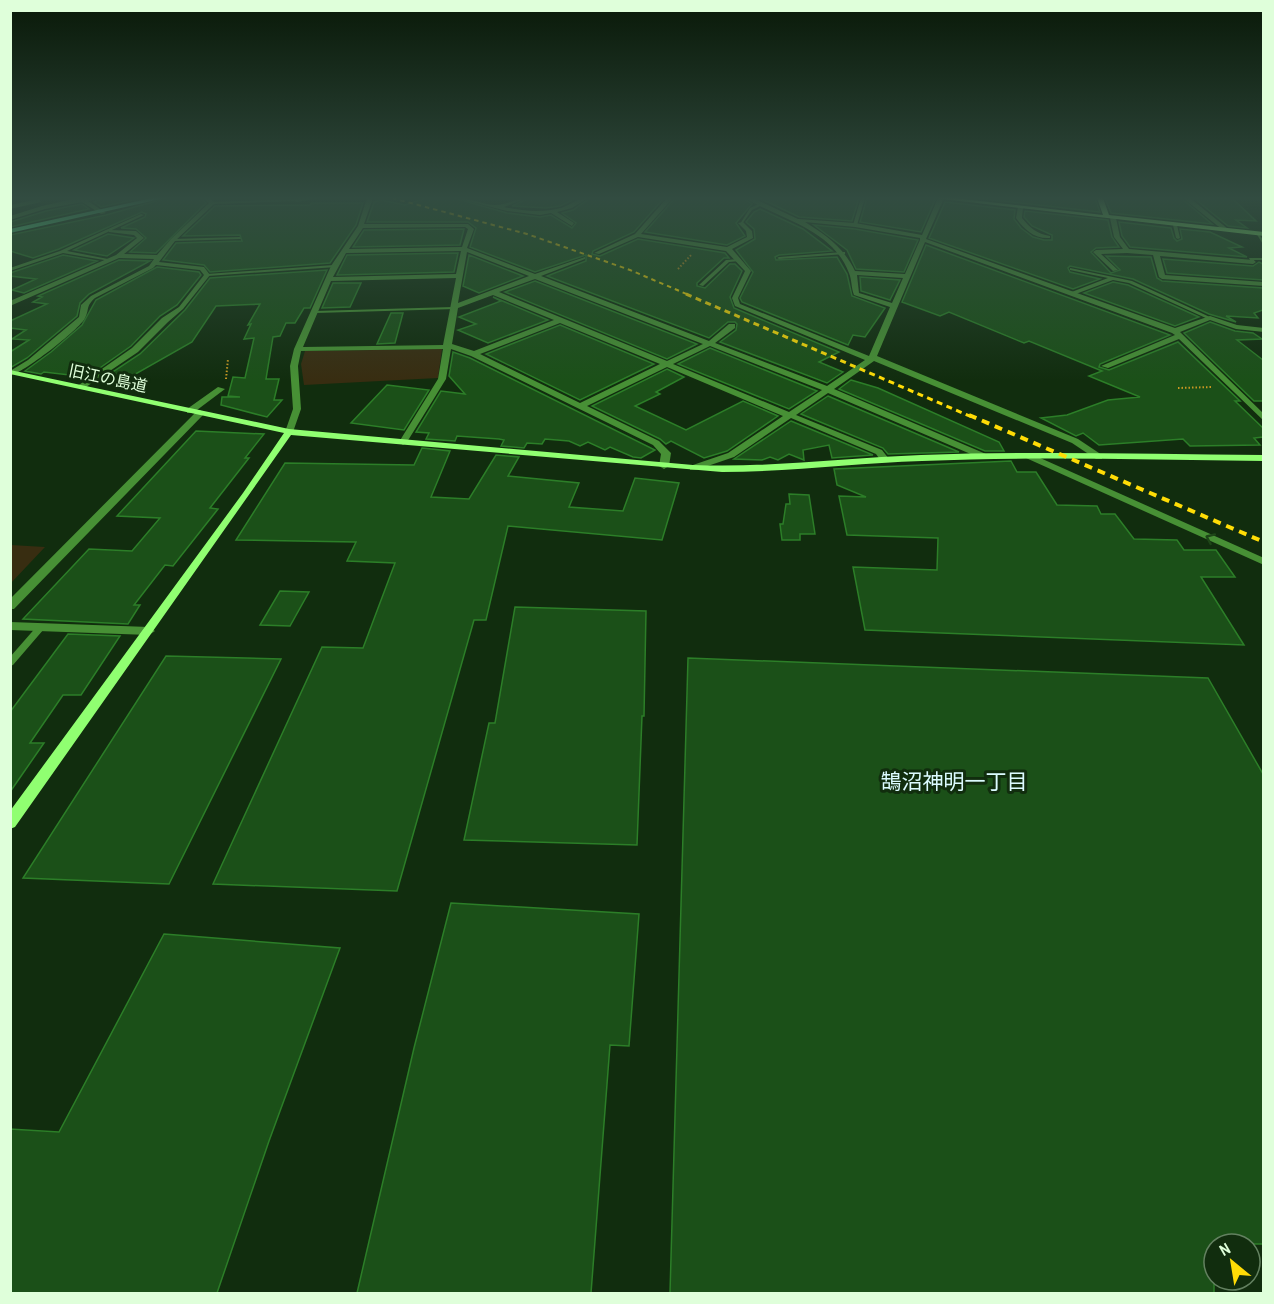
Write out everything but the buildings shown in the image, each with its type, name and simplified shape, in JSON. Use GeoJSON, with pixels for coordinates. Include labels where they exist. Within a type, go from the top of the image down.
{"type":"FeatureCollection","features":[{"type":"Feature","properties":{"kind":"street"},"geometry":{"type":"LineString","coordinates":[[10,304],[111,259]]}},
{"type":"Feature","properties":{"kind":"street"},"geometry":{"type":"LineString","coordinates":[[12,373],[31,362],[82,318],[85,314],[84,305],[93,297],[143,272],[158,259]]}},
{"type":"Feature","properties":{"kind":"street"},"geometry":{"type":"LineString","coordinates":[[10,823],[17,805],[149,631],[289,432],[297,409],[294,366],[298,349],[338,259]]}},
{"type":"Feature","properties":{"kind":"street"},"geometry":{"type":"LineString","coordinates":[[403,442],[442,379],[462,259]]}},
{"type":"Feature","properties":{"kind":"street"},"geometry":{"type":"LineString","coordinates":[[489,259],[827,389],[983,456]]}},
{"type":"Feature","properties":{"kind":"street"},"geometry":{"type":"LineString","coordinates":[[453,307],[581,259]]}},
{"type":"Feature","properties":{"kind":"street"},"geometry":{"type":"LineString","coordinates":[[847,259],[855,273],[856,294],[894,306]]}},
{"type":"Feature","properties":{"kind":"street"},"geometry":{"type":"LineString","coordinates":[[693,468],[731,456],[871,358],[914,259]]}},
{"type":"Feature","properties":{"kind":"street"},"geometry":{"type":"LineString","coordinates":[[978,259],[1178,333],[1263,419]]}},
{"type":"Feature","properties":{"kind":"street"},"geometry":{"type":"LineString","coordinates":[[1102,259],[1115,274]]}},
{"type":"Feature","properties":{"kind":"street"},"geometry":{"type":"LineString","coordinates":[[1157,259],[1162,277],[1263,284]]}},
{"type":"Feature","properties":{"kind":"street"},"geometry":{"type":"LineString","coordinates":[[1215,259],[1253,262]]}},
{"type":"Feature","properties":{"kind":"street"},"geometry":{"type":"LineString","coordinates":[[737,260],[748,272],[735,298],[737,305],[1075,441],[1099,457]]}},
{"type":"Feature","properties":{"kind":"street"},"geometry":{"type":"LineString","coordinates":[[80,387],[135,350],[192,296],[207,275],[202,268],[154,263]]}},
{"type":"Feature","properties":{"kind":"street"},"geometry":{"type":"LineString","coordinates":[[855,273],[907,276]]}},
{"type":"Feature","properties":{"kind":"street"},"geometry":{"type":"LineString","coordinates":[[329,279],[459,276]]}},
{"type":"Feature","properties":{"kind":"street"},"geometry":{"type":"LineString","coordinates":[[492,292],[879,452],[884,459]]}},
{"type":"Feature","properties":{"kind":"street"},"geometry":{"type":"LineString","coordinates":[[1105,366],[1210,318],[1236,327],[1263,330]]}},
{"type":"Feature","properties":{"kind":"street"},"geometry":{"type":"LineString","coordinates":[[474,354],[561,320]]}},
{"type":"Feature","properties":{"kind":"street"},"geometry":{"type":"LineString","coordinates":[[580,406],[709,344],[732,326]]}},
{"type":"Feature","properties":{"kind":"street"},"geometry":{"type":"LineString","coordinates":[[298,349],[447,346],[474,354],[661,447],[666,456],[664,466]]}},
{"type":"Feature","properties":{"kind":"street","name":"旧江の島道"},"geometry":{"type":"LineString","coordinates":[[12,373],[289,432],[693,468],[779,469],[884,459],[983,456],[1263,458]]}},
{"type":"Feature","properties":{"kind":"street"},"geometry":{"type":"LineString","coordinates":[[10,606],[195,412],[221,389]]}},
{"type":"Feature","properties":{"kind":"street"},"geometry":{"type":"LineString","coordinates":[[1029,456],[1263,562]]}},
{"type":"Feature","properties":{"kind":"street"},"geometry":{"type":"LineString","coordinates":[[10,626],[149,631]]}},
{"type":"Feature","properties":{"kind":"lane"},"geometry":{"type":"LineString","coordinates":[[10,270],[42,259]]}},
{"type":"Feature","properties":{"kind":"lane"},"geometry":{"type":"LineString","coordinates":[[101,259],[108,260]]}},
{"type":"Feature","properties":{"kind":"lane"},"geometry":{"type":"LineString","coordinates":[[1253,262],[1251,259],[1263,259]]}},
{"type":"Feature","properties":{"kind":"lane"},"geometry":{"type":"LineString","coordinates":[[701,285],[728,261],[737,260]]}},
{"type":"Feature","properties":{"kind":"lane"},"geometry":{"type":"LineString","coordinates":[[207,275],[334,266]]}},
{"type":"Feature","properties":{"kind":"lane"},"geometry":{"type":"LineString","coordinates":[[1072,268],[1115,274],[1210,318]]}},
{"type":"Feature","properties":{"kind":"lane"},"geometry":{"type":"LineString","coordinates":[[1071,294],[1115,274]]}},
{"type":"Feature","properties":{"kind":"lane"},"geometry":{"type":"LineString","coordinates":[[315,312],[453,307]]}},
{"type":"Feature","properties":{"kind":"lane"},"geometry":{"type":"LineString","coordinates":[[10,663],[41,627]]}},
{"type":"Feature","properties":{"kind":"path"},"geometry":{"type":"LineString","coordinates":[[221,389],[225,382],[228,359]]}},
{"type":"Feature","properties":{"kind":"path"},"geometry":{"type":"LineString","coordinates":[[1178,388],[1231,387]]}},
{"type":"Feature","properties":{"kind":"shaded area"},"geometry":{"type":"Polygon","coordinates":[[[442,349],[438,378],[304,385],[301,364],[305,351],[442,349]]]}},
{"type":"Feature","properties":{"kind":"shaded area"},"geometry":{"type":"Polygon","coordinates":[[[11,545],[45,547],[10,583],[11,545]]]}},
{"type":"Feature","properties":{"kind":"railway"},"geometry":{"type":"LineString","coordinates":[[598,259],[689,295]]}},
{"type":"Feature","properties":{"kind":"railway"},"geometry":{"type":"LineString","coordinates":[[686,294],[972,417]]}},
{"type":"Feature","properties":{"kind":"railway"},"geometry":{"type":"LineString","coordinates":[[969,415],[1264,542]]}},
{"type":"Feature","properties":{"kind":"district","name":"鵠沼神明一丁目"},"geometry":{"type":"Point","coordinates":[954,781]}}]}
